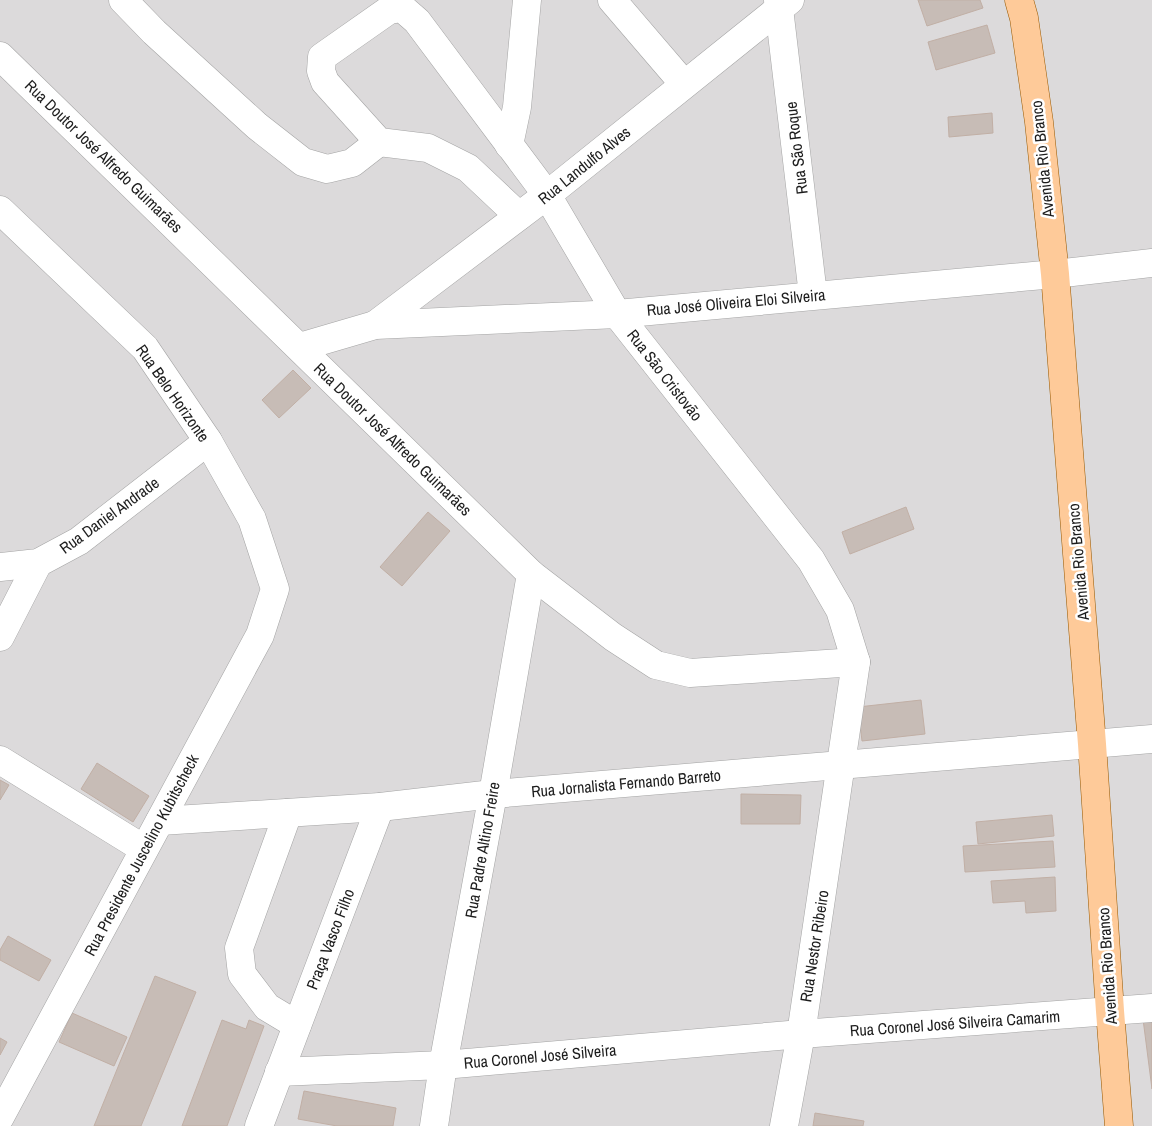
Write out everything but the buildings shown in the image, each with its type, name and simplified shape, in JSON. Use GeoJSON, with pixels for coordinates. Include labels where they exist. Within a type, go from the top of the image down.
{"type":"FeatureCollection","features":[{"type":"Feature","properties":{"kind":"main road","name":"Avenida Rio Branco"},"geometry":{"type":"LineString","coordinates":[[1019,0],[1024,18],[1039,122],[1055,274],[1120,1126]]}},
{"type":"Feature","properties":{"kind":"street"},"geometry":{"type":"LineString","coordinates":[[123,0],[154,32],[257,126],[303,162],[327,169],[352,163],[379,142],[428,148],[468,168],[519,216]]}},
{"type":"Feature","properties":{"kind":"street"},"geometry":{"type":"LineString","coordinates":[[509,145],[517,107],[527,0]]}},
{"type":"Feature","properties":{"kind":"street"},"geometry":{"type":"LineString","coordinates":[[612,0],[684,84]]}},
{"type":"Feature","properties":{"kind":"street","name":"Rua Landulfo Alves"},"geometry":{"type":"LineString","coordinates":[[375,325],[547,195],[782,3]]}},
{"type":"Feature","properties":{"kind":"street","name":"Rua São Roque"},"geometry":{"type":"LineString","coordinates":[[782,3],[813,295]]}},
{"type":"Feature","properties":{"kind":"street","name":"Rua São Cristovão"},"geometry":{"type":"LineString","coordinates":[[379,142],[325,82],[321,71],[322,56],[389,10],[402,8],[417,21],[547,195],[617,314],[812,560],[840,610],[856,662],[842,765]]}},
{"type":"Feature","properties":{"kind":"street","name":"Rua Doutor José Alfredo Guimarães"},"geometry":{"type":"LineString","coordinates":[[0,56],[531,574],[613,636],[656,665],[690,673],[856,662]]}},
{"type":"Feature","properties":{"kind":"street","name":"Rua Belo Horizonte"},"geometry":{"type":"LineString","coordinates":[[0,210],[145,348],[208,441],[252,520],[275,589]]}},
{"type":"Feature","properties":{"kind":"street","name":"Rua José Oliveira Eloi Silveira"},"geometry":{"type":"LineString","coordinates":[[300,347],[375,325],[617,314],[1055,274],[1152,263]]}},
{"type":"Feature","properties":{"kind":"street","name":"Rua Daniel Andrade"},"geometry":{"type":"LineString","coordinates":[[0,567],[38,563],[79,541],[208,441]]}},
{"type":"Feature","properties":{"kind":"street"},"geometry":{"type":"LineString","coordinates":[[0,638],[38,563]]}},
{"type":"Feature","properties":{"kind":"street","name":"Rua Padre Altino Freire"},"geometry":{"type":"LineString","coordinates":[[434,1126],[443,1065],[531,574]]}},
{"type":"Feature","properties":{"kind":"street","name":"Rua Presidente Juscelino Kubitscheck"},"geometry":{"type":"LineString","coordinates":[[0,1117],[260,635],[275,589]]}},
{"type":"Feature","properties":{"kind":"street","name":"Rua Jornalista Fernando Barreto"},"geometry":{"type":"LineString","coordinates":[[160,821],[380,807],[493,794],[1152,739]]}},
{"type":"Feature","properties":{"kind":"street"},"geometry":{"type":"LineString","coordinates":[[0,760],[144,849]]}},
{"type":"Feature","properties":{"kind":"street","name":"Rua Nestor Ribeiro"},"geometry":{"type":"LineString","coordinates":[[784,1126],[801,1034],[842,765]]}},
{"type":"Feature","properties":{"kind":"street","name":"Praça Vasco Filho"},"geometry":{"type":"LineString","coordinates":[[259,1126],[380,807]]}},
{"type":"Feature","properties":{"kind":"street"},"geometry":{"type":"LineString","coordinates":[[288,813],[239,948],[242,974],[267,1008],[297,1025]]}},
{"type":"Feature","properties":{"kind":"street","name":"Rua Coronel José Silveira Camarim"},"geometry":{"type":"LineString","coordinates":[[801,1034],[1152,1008]]}},
{"type":"Feature","properties":{"kind":"street","name":"Rua Coronel José Silveira"},"geometry":{"type":"LineString","coordinates":[[279,1072],[443,1065],[801,1034]]}},
{"type":"Feature","properties":{"kind":"shaded area"},"geometry":{"type":"Polygon","coordinates":[[[0,0],[1152,0],[1152,1126],[0,1126],[0,0]]]}}]}
